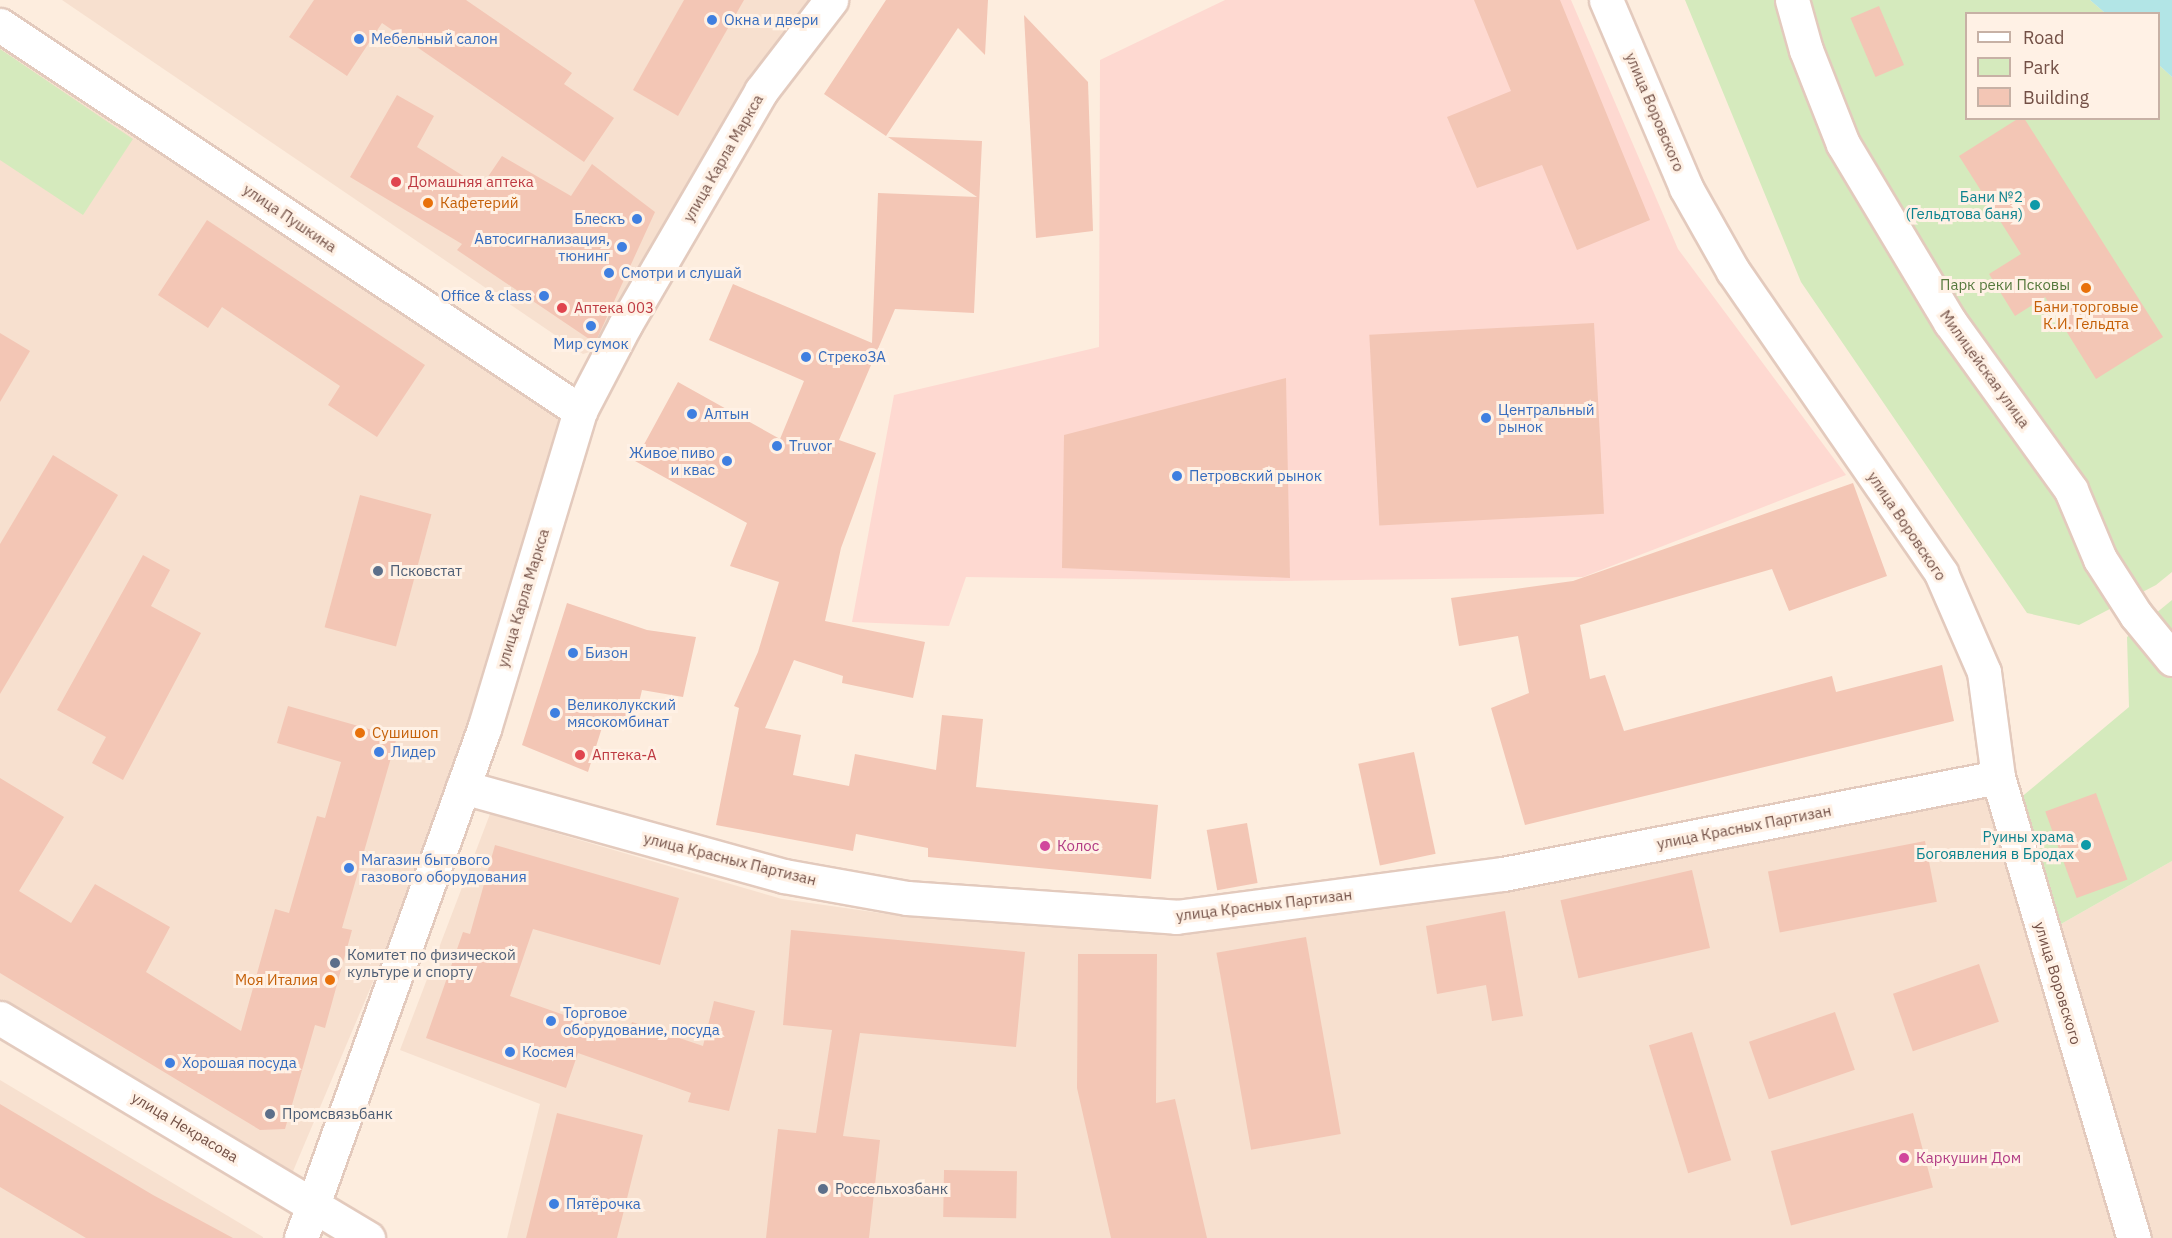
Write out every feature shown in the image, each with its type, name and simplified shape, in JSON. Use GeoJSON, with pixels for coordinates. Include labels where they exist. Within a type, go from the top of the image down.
{"type":"FeatureCollection","features":[{"type":"Feature","properties":{"kind":"street","name":"улица Карла Маркса"},"geometry":{"type":"LineString","coordinates":[[301,1238],[316,1205],[463,787],[580,411],[625,325],[761,92],[831,0]]}},
{"type":"Feature","properties":{"kind":"street","name":"улица Воровского"},"geometry":{"type":"LineString","coordinates":[[1606,0],[1686,188],[1733,271],[1941,573],[1984,672],[1998,777],[2134,1238]]}},
{"type":"Feature","properties":{"kind":"street","name":"Милицейская улица"},"geometry":{"type":"LineString","coordinates":[[1792,0],[1806,50],[1843,144],[1950,322],[2071,490],[2100,559],[2136,615],[2172,659]]}},
{"type":"Feature","properties":{"kind":"street","name":"улица Пушкина"},"geometry":{"type":"LineString","coordinates":[[0,25],[580,411]]}},
{"type":"Feature","properties":{"kind":"street","name":"улица Красных Партизан"},"geometry":{"type":"LineString","coordinates":[[463,787],[817,882],[907,898],[1176,917],[1503,874],[1998,777]]}},
{"type":"Feature","properties":{"kind":"street","name":"улица Некрасова"},"geometry":{"type":"LineString","coordinates":[[0,1017],[368,1238]]}},
{"type":"Feature","properties":{"kind":"shaded area"},"geometry":{"type":"Polygon","coordinates":[[[62,0],[814,0],[605,347],[583,354],[62,0]]]}},
{"type":"Feature","properties":{"kind":"shaded area"},"geometry":{"type":"Polygon","coordinates":[[[1225,0],[1571,0],[1678,249],[1846,475],[1583,577],[1280,581],[966,577],[949,626],[852,622],[894,395],[1099,347],[1100,60],[1225,0]]]}},
{"type":"Feature","properties":{"kind":"shaded area"},"geometry":{"type":"Polygon","coordinates":[[[0,39],[563,421],[459,778],[291,1176],[0,1004],[0,39]]]}},
{"type":"Feature","properties":{"kind":"shaded area"},"geometry":{"type":"Polygon","coordinates":[[[1989,793],[2119,1238],[507,1238],[540,1104],[400,1050],[490,814],[782,899],[908,917],[1177,934],[1504,886],[1989,793]]]}},
{"type":"Feature","properties":{"kind":"shaded area"},"geometry":{"type":"Polygon","coordinates":[[[2172,861],[2172,1238],[2148,1238],[2054,928],[2172,861]]]}},
{"type":"Feature","properties":{"kind":"shaded area"},"geometry":{"type":"Polygon","coordinates":[[[0,1080],[263,1237],[263,1238],[0,1238],[0,1080]]]}},
{"type":"Feature","properties":{"kind":"green space","name":"Парк реки Псковы"},"geometry":{"type":"Polygon","coordinates":[[[1685,0],[2090,0],[2104,12],[1965,12],[1965,120],[2160,120],[2160,66],[2172,77],[2172,572],[2156,585],[2079,625],[2027,613],[1801,282],[1685,0]]]}},
{"type":"Feature","properties":{"kind":"green space"},"geometry":{"type":"Polygon","coordinates":[[[0,49],[133,139],[83,215],[0,160],[0,49]]]}},
{"type":"Feature","properties":{"kind":"green space"},"geometry":{"type":"Polygon","coordinates":[[[2172,600],[2172,861],[2054,928],[2019,799],[2129,707],[2127,637],[2172,600]]]}},
{"type":"Feature","properties":{"kind":"water"},"geometry":{"type":"Polygon","coordinates":[[[2090,0],[2172,0],[2172,77],[2160,66],[2160,12],[2104,12],[2090,0]]]}},
{"type":"Feature","properties":{"kind":"building"},"geometry":{"type":"Polygon","coordinates":[[[314,0],[466,0],[572,73],[564,84],[614,118],[584,162],[382,23],[347,76],[289,37],[314,0]]]}},
{"type":"Feature","properties":{"kind":"building"},"geometry":{"type":"Polygon","coordinates":[[[684,0],[744,0],[678,116],[633,90],[684,0]]]}},
{"type":"Feature","properties":{"kind":"building"},"geometry":{"type":"Polygon","coordinates":[[[886,0],[988,0],[985,55],[958,28],[886,136],[824,94],[886,0]]]}},
{"type":"Feature","properties":{"kind":"building"},"geometry":{"type":"Polygon","coordinates":[[[1474,0],[1560,0],[1650,220],[1577,250],[1542,165],[1477,188],[1447,117],[1511,91],[1474,0]]]}},
{"type":"Feature","properties":{"kind":"building"},"geometry":{"type":"Polygon","coordinates":[[[1879,6],[1904,65],[1875,77],[1850,18],[1879,6]]]}},
{"type":"Feature","properties":{"kind":"building"},"geometry":{"type":"Polygon","coordinates":[[[1024,15],[1088,82],[1093,231],[1036,238],[1024,15]]]}},
{"type":"Feature","properties":{"kind":"building"},"geometry":{"type":"Polygon","coordinates":[[[397,95],[434,116],[417,147],[481,187],[502,156],[571,196],[592,164],[655,212],[595,343],[457,250],[462,244],[350,177],[397,95]]]}},
{"type":"Feature","properties":{"kind":"building","name":"Бани №2 (Гельдтова баня)"},"geometry":{"type":"Polygon","coordinates":[[[2016,120],[2025,120],[2163,337],[2096,379],[2045,297],[2015,316],[1989,274],[2021,254],[1959,156],[2016,120]]]}},
{"type":"Feature","properties":{"kind":"building"},"geometry":{"type":"Polygon","coordinates":[[[888,137],[982,141],[974,313],[895,309],[839,440],[876,453],[841,548],[825,621],[925,642],[913,698],[842,683],[843,676],[794,660],[765,728],[801,735],[793,775],[849,786],[855,754],[936,770],[942,715],[983,719],[976,787],[1158,805],[1151,879],[928,857],[928,848],[856,834],[853,851],[716,825],[739,708],[734,706],[758,652],[779,582],[730,566],[747,523],[635,461],[678,382],[780,439],[804,381],[709,340],[733,284],[872,343],[878,193],[977,197],[888,137]]]}},
{"type":"Feature","properties":{"kind":"building"},"geometry":{"type":"Polygon","coordinates":[[[207,220],[425,365],[377,437],[328,405],[340,386],[222,307],[208,328],[158,295],[207,220]]]}},
{"type":"Feature","properties":{"kind":"building","name":"Центральный рынок"},"geometry":{"type":"Polygon","coordinates":[[[1594,323],[1604,514],[1379,526],[1369,335],[1594,323]]]}},
{"type":"Feature","properties":{"kind":"building"},"geometry":{"type":"Polygon","coordinates":[[[0,333],[30,351],[0,402],[0,333]]]}},
{"type":"Feature","properties":{"kind":"building","name":"Петровский рынок"},"geometry":{"type":"Polygon","coordinates":[[[1286,378],[1290,578],[1062,568],[1064,435],[1286,378]]]}},
{"type":"Feature","properties":{"kind":"building"},"geometry":{"type":"Polygon","coordinates":[[[53,455],[118,495],[0,694],[0,544],[53,455]]]}},
{"type":"Feature","properties":{"kind":"building"},"geometry":{"type":"Polygon","coordinates":[[[1853,483],[1887,576],[1789,611],[1772,569],[1580,625],[1590,679],[1605,675],[1624,731],[1832,676],[1836,692],[1942,665],[1954,721],[1525,825],[1491,708],[1529,693],[1518,636],[1459,646],[1451,598],[1573,581],[1853,483]]]}},
{"type":"Feature","properties":{"kind":"building","name":"Псковстат"},"geometry":{"type":"Polygon","coordinates":[[[360,495],[431,514],[396,646],[325,627],[360,495]]]}},
{"type":"Feature","properties":{"kind":"building"},"geometry":{"type":"Polygon","coordinates":[[[143,555],[170,570],[151,606],[201,633],[123,780],[92,763],[106,737],[57,710],[143,555]]]}},
{"type":"Feature","properties":{"kind":"building"},"geometry":{"type":"Polygon","coordinates":[[[567,603],[647,630],[696,637],[683,697],[642,690],[633,728],[605,718],[588,772],[522,745],[567,603]]]}},
{"type":"Feature","properties":{"kind":"building"},"geometry":{"type":"Polygon","coordinates":[[[288,706],[397,737],[342,928],[352,930],[325,1028],[315,1025],[285,1129],[260,1130],[0,973],[0,778],[64,817],[19,891],[71,923],[95,884],[170,927],[146,972],[241,1031],[275,909],[289,913],[317,816],[325,818],[341,762],[277,743],[288,706]]]}},
{"type":"Feature","properties":{"kind":"building"},"geometry":{"type":"Polygon","coordinates":[[[1414,752],[1436,854],[1380,866],[1358,764],[1414,752]]]}},
{"type":"Feature","properties":{"kind":"building","name":"Руины храма Богоявления в Бродах"},"geometry":{"type":"Polygon","coordinates":[[[2096,793],[2127,879],[2077,898],[2045,811],[2096,793]]]}},
{"type":"Feature","properties":{"kind":"building"},"geometry":{"type":"Polygon","coordinates":[[[1247,823],[1258,883],[1217,890],[1207,830],[1247,823]]]}},
{"type":"Feature","properties":{"kind":"building"},"geometry":{"type":"Polygon","coordinates":[[[1925,841],[1937,902],[1780,932],[1768,872],[1925,841]]]}},
{"type":"Feature","properties":{"kind":"building"},"geometry":{"type":"Polygon","coordinates":[[[495,845],[679,898],[660,965],[533,929],[510,996],[627,1037],[632,1022],[703,1046],[714,1001],[755,1011],[729,1111],[688,1102],[691,1093],[578,1053],[566,1088],[426,1038],[463,932],[470,934],[495,845]]]}},
{"type":"Feature","properties":{"kind":"building"},"geometry":{"type":"Polygon","coordinates":[[[1692,870],[1710,948],[1578,978],[1560,900],[1692,870]]]}},
{"type":"Feature","properties":{"kind":"building"},"geometry":{"type":"Polygon","coordinates":[[[1505,911],[1523,1016],[1492,1021],[1486,985],[1437,994],[1426,926],[1505,911]]]}},
{"type":"Feature","properties":{"kind":"building"},"geometry":{"type":"Polygon","coordinates":[[[791,930],[1025,952],[1016,1047],[860,1033],[843,1136],[880,1140],[869,1238],[766,1238],[778,1129],[816,1133],[832,1030],[783,1025],[791,930]]]}},
{"type":"Feature","properties":{"kind":"building"},"geometry":{"type":"Polygon","coordinates":[[[1306,937],[1341,1134],[1251,1150],[1216,953],[1306,937]]]}},
{"type":"Feature","properties":{"kind":"building"},"geometry":{"type":"Polygon","coordinates":[[[1078,954],[1157,954],[1156,1103],[1175,1099],[1207,1238],[1111,1238],[1077,1088],[1078,954]]]}},
{"type":"Feature","properties":{"kind":"building"},"geometry":{"type":"Polygon","coordinates":[[[1979,964],[1999,1022],[1913,1051],[1893,994],[1979,964]]]}},
{"type":"Feature","properties":{"kind":"building"},"geometry":{"type":"Polygon","coordinates":[[[1835,1012],[1855,1070],[1769,1099],[1749,1042],[1835,1012]]]}},
{"type":"Feature","properties":{"kind":"building"},"geometry":{"type":"Polygon","coordinates":[[[1692,1032],[1731,1160],[1688,1173],[1649,1045],[1692,1032]]]}},
{"type":"Feature","properties":{"kind":"building"},"geometry":{"type":"Polygon","coordinates":[[[0,1104],[153,1195],[233,1238],[86,1238],[0,1187],[0,1104]]]}},
{"type":"Feature","properties":{"kind":"building"},"geometry":{"type":"Polygon","coordinates":[[[557,1113],[643,1135],[617,1238],[526,1238],[557,1113]]]}},
{"type":"Feature","properties":{"kind":"building"},"geometry":{"type":"Polygon","coordinates":[[[1913,1113],[1933,1187],[1791,1225],[1771,1151],[1913,1113]]]}},
{"type":"Feature","properties":{"kind":"building"},"geometry":{"type":"Polygon","coordinates":[[[944,1170],[1017,1171],[1016,1218],[943,1217],[944,1170]]]}},
{"type":"Feature","properties":{"kind":"place","name":"Окна и двери"},"geometry":{"type":"Point","coordinates":[712,20]}},
{"type":"Feature","properties":{"kind":"place","name":"Мебельный салон"},"geometry":{"type":"Point","coordinates":[359,39]}},
{"type":"Feature","properties":{"kind":"place","name":"Домашняя аптека"},"geometry":{"type":"Point","coordinates":[396,182]}},
{"type":"Feature","properties":{"kind":"place","name":"Кафетерий"},"geometry":{"type":"Point","coordinates":[428,203]}},
{"type":"Feature","properties":{"kind":"place","name":"Бани №2 (Гельдтова баня)"},"geometry":{"type":"Point","coordinates":[2035,205]}},
{"type":"Feature","properties":{"kind":"place","name":"Блескъ"},"geometry":{"type":"Point","coordinates":[637,219]}},
{"type":"Feature","properties":{"kind":"place","name":"Автосигнализация, тюнинг"},"geometry":{"type":"Point","coordinates":[622,247]}},
{"type":"Feature","properties":{"kind":"place","name":"Смотри и слушай"},"geometry":{"type":"Point","coordinates":[609,273]}},
{"type":"Feature","properties":{"kind":"place","name":"Бани торговые К.И. Гельдта"},"geometry":{"type":"Point","coordinates":[2086,288]}},
{"type":"Feature","properties":{"kind":"place","name":"Office & class"},"geometry":{"type":"Point","coordinates":[544,296]}},
{"type":"Feature","properties":{"kind":"place","name":"Аптека 003"},"geometry":{"type":"Point","coordinates":[562,308]}},
{"type":"Feature","properties":{"kind":"place","name":"Мир сумок"},"geometry":{"type":"Point","coordinates":[591,326]}},
{"type":"Feature","properties":{"kind":"place","name":"СтрекоЗА"},"geometry":{"type":"Point","coordinates":[806,357]}},
{"type":"Feature","properties":{"kind":"place","name":"Алтын"},"geometry":{"type":"Point","coordinates":[692,414]}},
{"type":"Feature","properties":{"kind":"place","name":"Центральный рынок"},"geometry":{"type":"Point","coordinates":[1486,418]}},
{"type":"Feature","properties":{"kind":"place","name":"Truvor"},"geometry":{"type":"Point","coordinates":[777,446]}},
{"type":"Feature","properties":{"kind":"place","name":"Живое пиво и квас"},"geometry":{"type":"Point","coordinates":[727,461]}},
{"type":"Feature","properties":{"kind":"place","name":"Петровский рынок"},"geometry":{"type":"Point","coordinates":[1177,476]}},
{"type":"Feature","properties":{"kind":"place","name":"Псковстат"},"geometry":{"type":"Point","coordinates":[378,571]}},
{"type":"Feature","properties":{"kind":"place","name":"Бизон"},"geometry":{"type":"Point","coordinates":[573,653]}},
{"type":"Feature","properties":{"kind":"place","name":"Великолукский мясокомбинат"},"geometry":{"type":"Point","coordinates":[555,713]}},
{"type":"Feature","properties":{"kind":"place","name":"Сушишоп"},"geometry":{"type":"Point","coordinates":[360,733]}},
{"type":"Feature","properties":{"kind":"place","name":"Лидер"},"geometry":{"type":"Point","coordinates":[379,752]}},
{"type":"Feature","properties":{"kind":"place","name":"Аптека-А"},"geometry":{"type":"Point","coordinates":[580,755]}},
{"type":"Feature","properties":{"kind":"place","name":"Руины храма Богоявления в Бродах"},"geometry":{"type":"Point","coordinates":[2086,845]}},
{"type":"Feature","properties":{"kind":"place","name":"Колос"},"geometry":{"type":"Point","coordinates":[1045,846]}},
{"type":"Feature","properties":{"kind":"place","name":"Магазин бытового газового оборудования"},"geometry":{"type":"Point","coordinates":[349,868]}},
{"type":"Feature","properties":{"kind":"place","name":"Комитет по физической культуре и спорту"},"geometry":{"type":"Point","coordinates":[335,963]}},
{"type":"Feature","properties":{"kind":"place","name":"Моя Италия"},"geometry":{"type":"Point","coordinates":[330,980]}},
{"type":"Feature","properties":{"kind":"place","name":"Торговое оборудование, посуда"},"geometry":{"type":"Point","coordinates":[551,1021]}},
{"type":"Feature","properties":{"kind":"place","name":"Космея"},"geometry":{"type":"Point","coordinates":[510,1052]}},
{"type":"Feature","properties":{"kind":"place","name":"Хорошая посуда"},"geometry":{"type":"Point","coordinates":[170,1063]}},
{"type":"Feature","properties":{"kind":"place","name":"Промсвязьбанк"},"geometry":{"type":"Point","coordinates":[270,1114]}},
{"type":"Feature","properties":{"kind":"place","name":"Каркушин Дом"},"geometry":{"type":"Point","coordinates":[1904,1158]}},
{"type":"Feature","properties":{"kind":"place","name":"Россельхозбанк"},"geometry":{"type":"Point","coordinates":[823,1189]}},
{"type":"Feature","properties":{"kind":"place","name":"Пятёрочка"},"geometry":{"type":"Point","coordinates":[554,1204]}}]}
